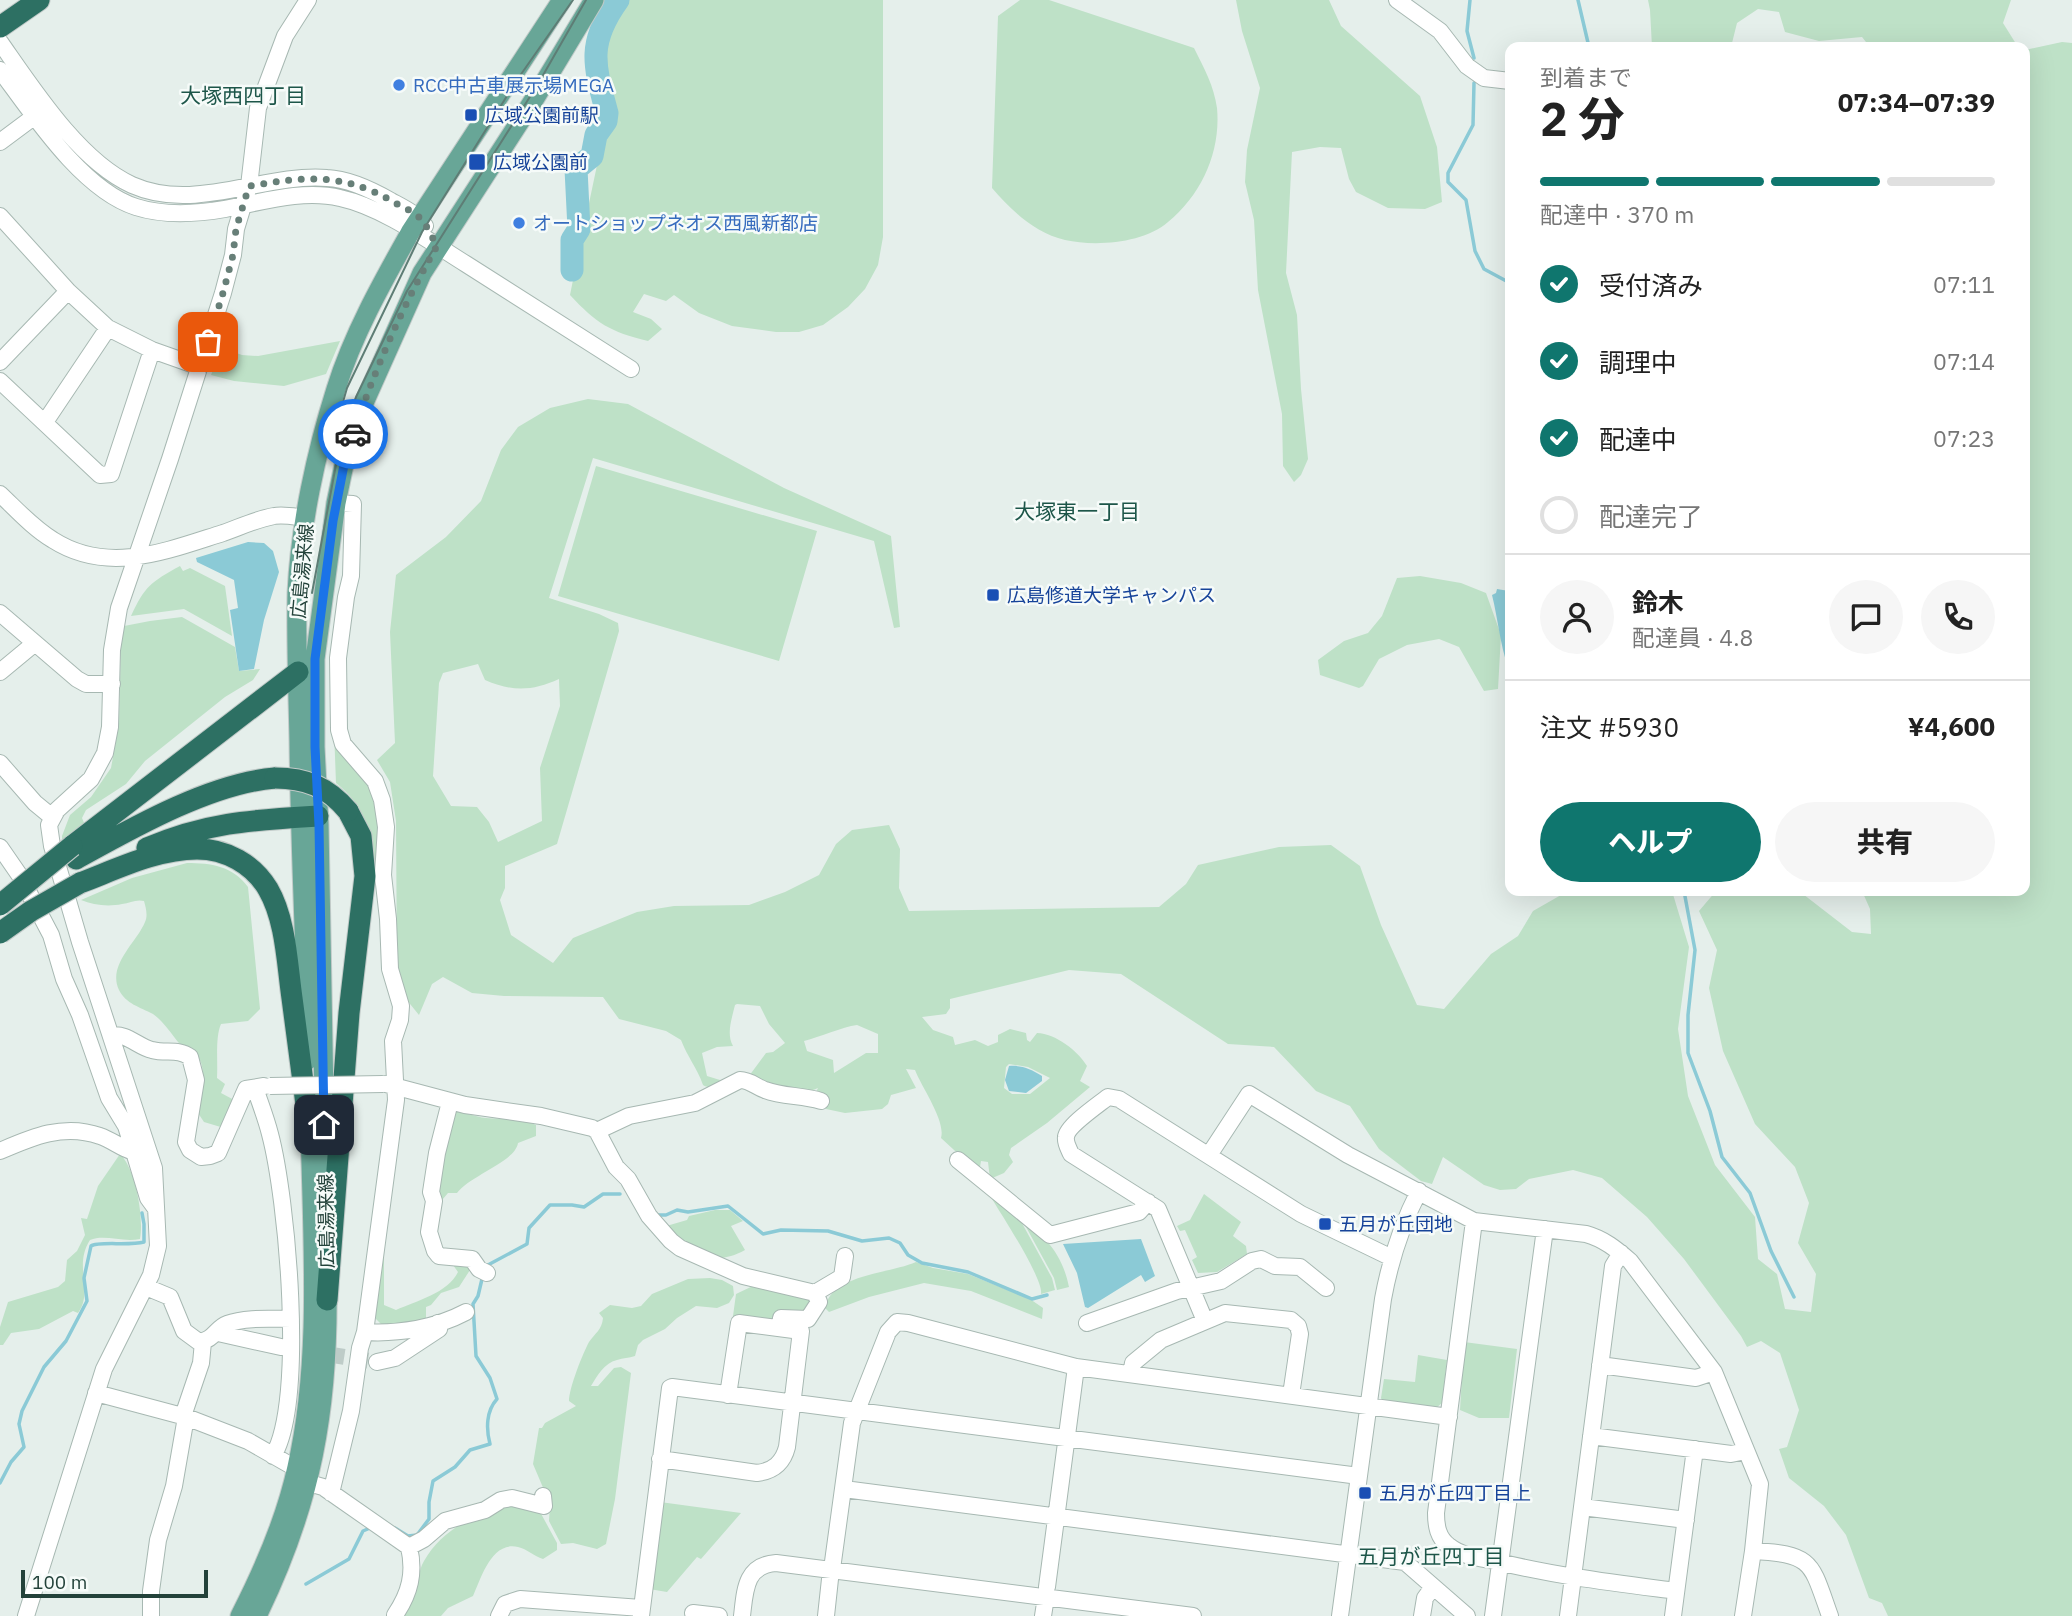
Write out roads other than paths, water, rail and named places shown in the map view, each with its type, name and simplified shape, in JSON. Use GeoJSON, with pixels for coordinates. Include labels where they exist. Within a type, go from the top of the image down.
{"type":"FeatureCollection","features":[{"type":"Feature","properties":{"kind":"highway"},"geometry":{"type":"LineString","coordinates":[[0,27],[39,0]]}},
{"type":"Feature","properties":{"kind":"highway"},"geometry":{"type":"LineString","coordinates":[[0,907],[74,853],[298,672]]}},
{"type":"Feature","properties":{"kind":"highway"},"geometry":{"type":"LineString","coordinates":[[74,853],[243,783],[275,778],[314,784],[333,794],[348,811],[361,836],[365,876],[348,1024],[327,1300]]}},
{"type":"Feature","properties":{"kind":"highway"},"geometry":{"type":"LineString","coordinates":[[0,933],[31,911],[131,855],[190,831],[247,820],[309,817]]}},
{"type":"Feature","properties":{"kind":"highway"},"geometry":{"type":"LineString","coordinates":[[80,883],[155,856],[195,849],[227,854],[238,859],[259,876],[272,899],[281,928],[310,1135]]}},
{"type":"Feature","properties":{"kind":"main road","name":"広島湯来線"},"geometry":{"type":"LineString","coordinates":[[240,1616],[319,1437],[324,1392],[327,1300],[309,817],[298,672],[298,593],[306,518],[317,462],[336,388],[362,326],[415,224],[562,0]]}},
{"type":"Feature","properties":{"kind":"main road","name":"広島湯来線"},"geometry":{"type":"LineString","coordinates":[[257,1616],[285,1556],[303,1476],[309,1400],[312,1351],[306,941],[309,817],[314,676],[336,503],[345,460],[363,405],[416,285],[437,246],[535,99],[594,0]]}},
{"type":"Feature","properties":{"kind":"street"},"geometry":{"type":"LineString","coordinates":[[26,1616],[96,1393],[115,1344],[146,1287],[157,1254],[158,1212],[154,1168],[80,942],[48,830],[52,817],[91,779],[102,761],[110,727],[116,622],[223,293],[249,186],[258,108],[285,36],[308,0]]}},
{"type":"Feature","properties":{"kind":"street"},"geometry":{"type":"LineString","coordinates":[[1397,0],[1440,31],[1467,66],[1484,78],[1505,80]]}},
{"type":"Feature","properties":{"kind":"street"},"geometry":{"type":"LineString","coordinates":[[0,42],[5,68],[41,112],[78,169],[118,199],[136,207],[160,212],[202,213],[310,195],[340,198],[415,224]]}},
{"type":"Feature","properties":{"kind":"street"},"geometry":{"type":"LineString","coordinates":[[41,112],[115,176],[135,186],[164,194],[206,194],[296,178],[328,178],[358,185],[380,194],[437,246],[631,369]]}},
{"type":"Feature","properties":{"kind":"street"},"geometry":{"type":"LineString","coordinates":[[0,142],[41,112]]}},
{"type":"Feature","properties":{"kind":"street"},"geometry":{"type":"LineString","coordinates":[[0,216],[68,291],[108,328],[152,350],[200,367]]}},
{"type":"Feature","properties":{"kind":"street"},"geometry":{"type":"LineString","coordinates":[[0,362],[68,291]]}},
{"type":"Feature","properties":{"kind":"street"},"geometry":{"type":"LineString","coordinates":[[45,422],[108,328]]}},
{"type":"Feature","properties":{"kind":"street"},"geometry":{"type":"LineString","coordinates":[[0,381],[100,475],[111,474],[152,350]]}},
{"type":"Feature","properties":{"kind":"street"},"geometry":{"type":"LineString","coordinates":[[0,494],[36,528],[66,548],[100,558],[135,558],[180,547],[275,515],[306,518]]}},
{"type":"Feature","properties":{"kind":"street"},"geometry":{"type":"LineString","coordinates":[[331,1493],[348,1423],[365,1332],[396,1100],[389,1085],[393,1041],[400,1020],[401,1006],[390,969],[383,874],[385,813],[378,787],[343,744],[339,730],[338,658],[351,576],[353,504],[336,503]]}},
{"type":"Feature","properties":{"kind":"street"},"geometry":{"type":"LineString","coordinates":[[0,613],[82,682],[112,684]]}},
{"type":"Feature","properties":{"kind":"street"},"geometry":{"type":"LineString","coordinates":[[0,672],[35,643]]}},
{"type":"Feature","properties":{"kind":"street"},"geometry":{"type":"LineString","coordinates":[[0,763],[35,803],[52,817]]}},
{"type":"Feature","properties":{"kind":"street"},"geometry":{"type":"LineString","coordinates":[[0,847],[20,876],[51,935],[59,964],[109,1098],[126,1126],[148,1198],[158,1212]]}},
{"type":"Feature","properties":{"kind":"street"},"geometry":{"type":"LineString","coordinates":[[111,1036],[120,1034],[149,1050],[180,1051],[190,1057],[196,1080],[185,1139],[187,1147],[198,1156],[210,1156],[220,1151],[246,1089],[389,1085],[450,1102],[574,1123],[597,1131],[649,1216],[671,1241],[743,1276],[815,1293],[842,1277],[845,1256]]}},
{"type":"Feature","properties":{"kind":"street"},"geometry":{"type":"LineString","coordinates":[[597,1131],[629,1116],[695,1103],[732,1082],[743,1080],[769,1092],[821,1101]]}},
{"type":"Feature","properties":{"kind":"street"},"geometry":{"type":"LineString","coordinates":[[262,1087],[283,1217],[291,1319],[286,1407],[280,1443],[273,1456]]}},
{"type":"Feature","properties":{"kind":"street"},"geometry":{"type":"LineString","coordinates":[[1209,1155],[1249,1094],[1348,1155],[1474,1221],[1593,1236],[1621,1253],[1630,1261],[1714,1372],[1760,1484],[1743,1616]]}},
{"type":"Feature","properties":{"kind":"street"},"geometry":{"type":"LineString","coordinates":[[1205,1321],[1158,1209],[1071,1154],[1067,1146],[1066,1136],[1070,1129],[1108,1097],[1119,1098],[1301,1214],[1392,1258]]}},
{"type":"Feature","properties":{"kind":"street"},"geometry":{"type":"LineString","coordinates":[[450,1102],[437,1153],[431,1192],[434,1201],[430,1222],[431,1241],[439,1256],[472,1259],[478,1269],[487,1273]]}},
{"type":"Feature","properties":{"kind":"street"},"geometry":{"type":"LineString","coordinates":[[0,1151],[43,1133],[61,1131],[101,1136],[134,1152]]}},
{"type":"Feature","properties":{"kind":"street"},"geometry":{"type":"LineString","coordinates":[[958,1160],[1051,1235],[1139,1212],[1148,1202]]}},
{"type":"Feature","properties":{"kind":"street"},"geometry":{"type":"LineString","coordinates":[[1340,1616],[1383,1299],[1392,1258],[1419,1191]]}},
{"type":"Feature","properties":{"kind":"street"},"geometry":{"type":"LineString","coordinates":[[1474,1221],[1436,1513],[1437,1528],[1442,1539],[1451,1548],[1464,1554],[1500,1563],[1573,1578],[1676,1591]]}},
{"type":"Feature","properties":{"kind":"street"},"geometry":{"type":"LineString","coordinates":[[1493,1616],[1545,1229]]}},
{"type":"Feature","properties":{"kind":"street"},"geometry":{"type":"LineString","coordinates":[[1568,1616],[1613,1266],[1621,1253]]}},
{"type":"Feature","properties":{"kind":"street"},"geometry":{"type":"LineString","coordinates":[[1087,1322],[1191,1287],[1221,1282],[1252,1261],[1261,1259],[1275,1266],[1300,1267],[1326,1288]]}},
{"type":"Feature","properties":{"kind":"street"},"geometry":{"type":"LineString","coordinates":[[146,1287],[168,1295],[184,1331],[195,1341],[203,1342],[229,1323],[291,1319]]}},
{"type":"Feature","properties":{"kind":"street"},"geometry":{"type":"LineString","coordinates":[[780,1328],[781,1318],[808,1319],[819,1302],[815,1293]]}},
{"type":"Feature","properties":{"kind":"street"},"geometry":{"type":"LineString","coordinates":[[365,1332],[392,1334],[438,1323],[466,1312]]}},
{"type":"Feature","properties":{"kind":"street"},"geometry":{"type":"LineString","coordinates":[[1131,1374],[1133,1363],[1158,1342],[1228,1312],[1295,1322],[1300,1334],[1291,1395]]}},
{"type":"Feature","properties":{"kind":"street"},"geometry":{"type":"LineString","coordinates":[[660,1459],[751,1472],[768,1471],[777,1465],[786,1452],[801,1331],[739,1322],[729,1395]]}},
{"type":"Feature","properties":{"kind":"street"},"geometry":{"type":"LineString","coordinates":[[825,1616],[852,1423],[888,1332],[897,1322],[1076,1367],[1448,1417]]}},
{"type":"Feature","properties":{"kind":"street"},"geometry":{"type":"LineString","coordinates":[[377,1362],[395,1358],[439,1329],[438,1323]]}},
{"type":"Feature","properties":{"kind":"street"},"geometry":{"type":"LineString","coordinates":[[218,1333],[281,1347]]}},
{"type":"Feature","properties":{"kind":"street"},"geometry":{"type":"LineString","coordinates":[[151,1616],[150,1591],[158,1540],[174,1486],[185,1417],[201,1363],[203,1342]]}},
{"type":"Feature","properties":{"kind":"street"},"geometry":{"type":"LineString","coordinates":[[1600,1365],[1696,1377],[1714,1372]]}},
{"type":"Feature","properties":{"kind":"street"},"geometry":{"type":"LineString","coordinates":[[1043,1616],[1076,1367]]}},
{"type":"Feature","properties":{"kind":"street"},"geometry":{"type":"LineString","coordinates":[[499,1616],[505,1604],[516,1600],[570,1609],[641,1612],[670,1388],[1359,1476]]}},
{"type":"Feature","properties":{"kind":"street"},"geometry":{"type":"LineString","coordinates":[[96,1393],[185,1417],[248,1441],[323,1487],[409,1547],[412,1558],[411,1583],[396,1615]]}},
{"type":"Feature","properties":{"kind":"street"},"geometry":{"type":"LineString","coordinates":[[1591,1436],[1731,1454],[1746,1451]]}},
{"type":"Feature","properties":{"kind":"street"},"geometry":{"type":"LineString","coordinates":[[1673,1616],[1695,1449]]}},
{"type":"Feature","properties":{"kind":"street"},"geometry":{"type":"LineString","coordinates":[[844,1489],[1405,1562],[1467,1616]]}},
{"type":"Feature","properties":{"kind":"street"},"geometry":{"type":"LineString","coordinates":[[409,1547],[424,1539],[444,1521],[485,1510],[509,1498],[544,1506],[543,1496]]}},
{"type":"Feature","properties":{"kind":"street"},"geometry":{"type":"LineString","coordinates":[[1582,1507],[1686,1520]]}},
{"type":"Feature","properties":{"kind":"street"},"geometry":{"type":"LineString","coordinates":[[1753,1551],[1790,1554],[1803,1560],[1815,1575],[1830,1616]]}},
{"type":"Feature","properties":{"kind":"street"},"geometry":{"type":"LineString","coordinates":[[742,1616],[750,1576],[759,1567],[780,1563],[831,1574],[1046,1592],[1193,1616]]}},
{"type":"Feature","properties":{"kind":"street"},"geometry":{"type":"LineString","coordinates":[[1423,1616],[1425,1598],[1433,1587]]}},
{"type":"Feature","properties":{"kind":"street"},"geometry":{"type":"LineString","coordinates":[[694,1609],[719,1616]]}},
{"type":"Feature","properties":{"kind":"water"},"geometry":{"type":"Polygon","coordinates":[[[248,542],[264,543],[273,551],[279,572],[264,620],[254,669],[239,671],[230,610],[238,608],[234,580],[197,562],[196,558],[248,542]]]}},
{"type":"Feature","properties":{"kind":"water"},"geometry":{"type":"Polygon","coordinates":[[[1497,589],[1505,590],[1505,656],[1492,595],[1497,589]]]}},
{"type":"Feature","properties":{"kind":"water"},"geometry":{"type":"Polygon","coordinates":[[[1009,1066],[1030,1069],[1042,1076],[1042,1081],[1026,1093],[1009,1091],[1005,1080],[1009,1066]]]}},
{"type":"Feature","properties":{"kind":"water"},"geometry":{"type":"Polygon","coordinates":[[[1141,1239],[1155,1276],[1145,1282],[1141,1275],[1088,1308],[1085,1307],[1077,1273],[1063,1244],[1141,1239]]]}},
{"type":"Feature","properties":{"kind":"waterway"},"geometry":{"type":"LineString","coordinates":[[572,270],[572,240],[579,229],[576,169],[592,156],[596,135],[606,121],[607,113],[597,67],[597,42],[601,29],[618,0]]}},
{"type":"Feature","properties":{"kind":"waterway"},"geometry":{"type":"LineString","coordinates":[[1470,0],[1467,31],[1474,58]]}},
{"type":"Feature","properties":{"kind":"waterway"},"geometry":{"type":"LineString","coordinates":[[1578,0],[1588,42]]}},
{"type":"Feature","properties":{"kind":"waterway"},"geometry":{"type":"LineString","coordinates":[[1474,83],[1473,125],[1448,173],[1448,182],[1466,200],[1475,251],[1484,269],[1505,280]]}},
{"type":"Feature","properties":{"kind":"waterway"},"geometry":{"type":"LineString","coordinates":[[1685,896],[1695,950],[1688,1015],[1688,1053],[1710,1111],[1722,1157],[1750,1193],[1771,1251],[1794,1297]]}},
{"type":"Feature","properties":{"kind":"waterway"},"geometry":{"type":"LineString","coordinates":[[486,1266],[527,1244],[529,1228],[550,1205],[584,1207],[603,1194],[620,1194]]}},
{"type":"Feature","properties":{"kind":"waterway"},"geometry":{"type":"LineString","coordinates":[[656,1215],[666,1215],[677,1210],[688,1212],[728,1206],[763,1234],[781,1230],[828,1231],[862,1241],[889,1238],[900,1243],[908,1255],[922,1263],[968,1272],[1032,1299],[1047,1295]]}},
{"type":"Feature","properties":{"kind":"waterway"},"geometry":{"type":"LineString","coordinates":[[0,1483],[11,1462],[24,1447],[19,1424],[22,1411],[44,1367],[66,1341],[87,1301],[84,1278],[91,1246],[144,1242],[142,1213]]}},
{"type":"Feature","properties":{"kind":"waterway"},"geometry":{"type":"LineString","coordinates":[[395,1528],[408,1536],[417,1535],[429,1519],[433,1481],[455,1467],[470,1450],[490,1444],[488,1420],[497,1399],[490,1378],[476,1356],[473,1304],[482,1279]]}},
{"type":"Feature","properties":{"kind":"waterway"},"geometry":{"type":"LineString","coordinates":[[306,1584],[349,1559],[363,1531],[370,1528]]}},
{"type":"Feature","properties":{"kind":"tunnel"},"geometry":{"type":"LineString","coordinates":[[281,1347],[377,1362]]}},
{"type":"Feature","properties":{"kind":"tram line"},"geometry":{"type":"LineString","coordinates":[[336,426],[347,388],[422,232],[517,80],[573,0]]}},
{"type":"Feature","properties":{"kind":"tram line"},"geometry":{"type":"LineString","coordinates":[[312,593],[341,438],[356,397],[407,291],[538,84],[586,0]]}},
{"type":"Feature","properties":{"kind":"place","name":"RCC中古車展示場MEGA"},"geometry":{"type":"Point","coordinates":[399,85]}},
{"type":"Feature","properties":{"kind":"place","name":"広域公園前駅"},"geometry":{"type":"Point","coordinates":[471,115]}},
{"type":"Feature","properties":{"kind":"place","name":"広域公園前"},"geometry":{"type":"Point","coordinates":[477,162]}},
{"type":"Feature","properties":{"kind":"place","name":"オートショップネオス西風新都店"},"geometry":{"type":"Point","coordinates":[519,223]}},
{"type":"Feature","properties":{"kind":"place","name":"広島修道大学キャンパス"},"geometry":{"type":"Point","coordinates":[993,595]}},
{"type":"Feature","properties":{"kind":"place","name":"五月が丘団地"},"geometry":{"type":"Point","coordinates":[1325,1224]}},
{"type":"Feature","properties":{"kind":"place","name":"五月が丘四丁目上"},"geometry":{"type":"Point","coordinates":[1365,1493]}},
{"type":"Feature","properties":{"kind":"district","name":"大塚西四丁目"},"geometry":{"type":"Point","coordinates":[243,95]}},
{"type":"Feature","properties":{"kind":"district","name":"大塚東一丁目"},"geometry":{"type":"Point","coordinates":[1077,511]}},
{"type":"Feature","properties":{"kind":"district","name":"五月が丘四丁目"},"geometry":{"type":"Point","coordinates":[1431,1556]}}]}
